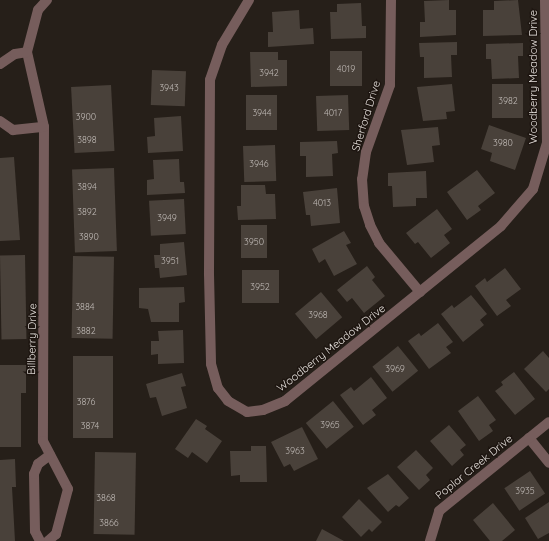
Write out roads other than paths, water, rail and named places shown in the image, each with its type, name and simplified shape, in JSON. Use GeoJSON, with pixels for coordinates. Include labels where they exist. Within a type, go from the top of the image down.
{"type":"FeatureCollection","features":[{"type":"Feature","properties":{"kind":"street","name":"Billberry Drive"},"geometry":{"type":"LineString","coordinates":[[47,0],[38,10],[27,52],[44,127],[43,441],[68,489],[59,538],[48,541]]}},
{"type":"Feature","properties":{"kind":"street","name":"Woodberry Meadow Drive"},"geometry":{"type":"LineString","coordinates":[[249,0],[222,45],[210,80],[209,274],[211,364],[218,388],[228,401],[247,412],[263,410],[285,401],[501,226],[533,189],[547,143],[545,0]]}},
{"type":"Feature","properties":{"kind":"street","name":"Sherford Drive"},"geometry":{"type":"LineString","coordinates":[[391,0],[390,85],[366,152],[362,179],[364,200],[370,225],[379,243],[420,292]]}},
{"type":"Feature","properties":{"kind":"street"},"geometry":{"type":"LineString","coordinates":[[0,64],[15,54],[27,52]]}},
{"type":"Feature","properties":{"kind":"street"},"geometry":{"type":"LineString","coordinates":[[0,121],[13,130],[44,127]]}},
{"type":"Feature","properties":{"kind":"street","name":"Poplar Creek Drive"},"geometry":{"type":"LineString","coordinates":[[430,541],[439,511],[549,422]]}},
{"type":"Feature","properties":{"kind":"street"},"geometry":{"type":"LineString","coordinates":[[529,438],[549,463]]}},
{"type":"Feature","properties":{"kind":"street"},"geometry":{"type":"LineString","coordinates":[[40,541],[35,531],[34,474],[38,464],[50,455]]}}]}
